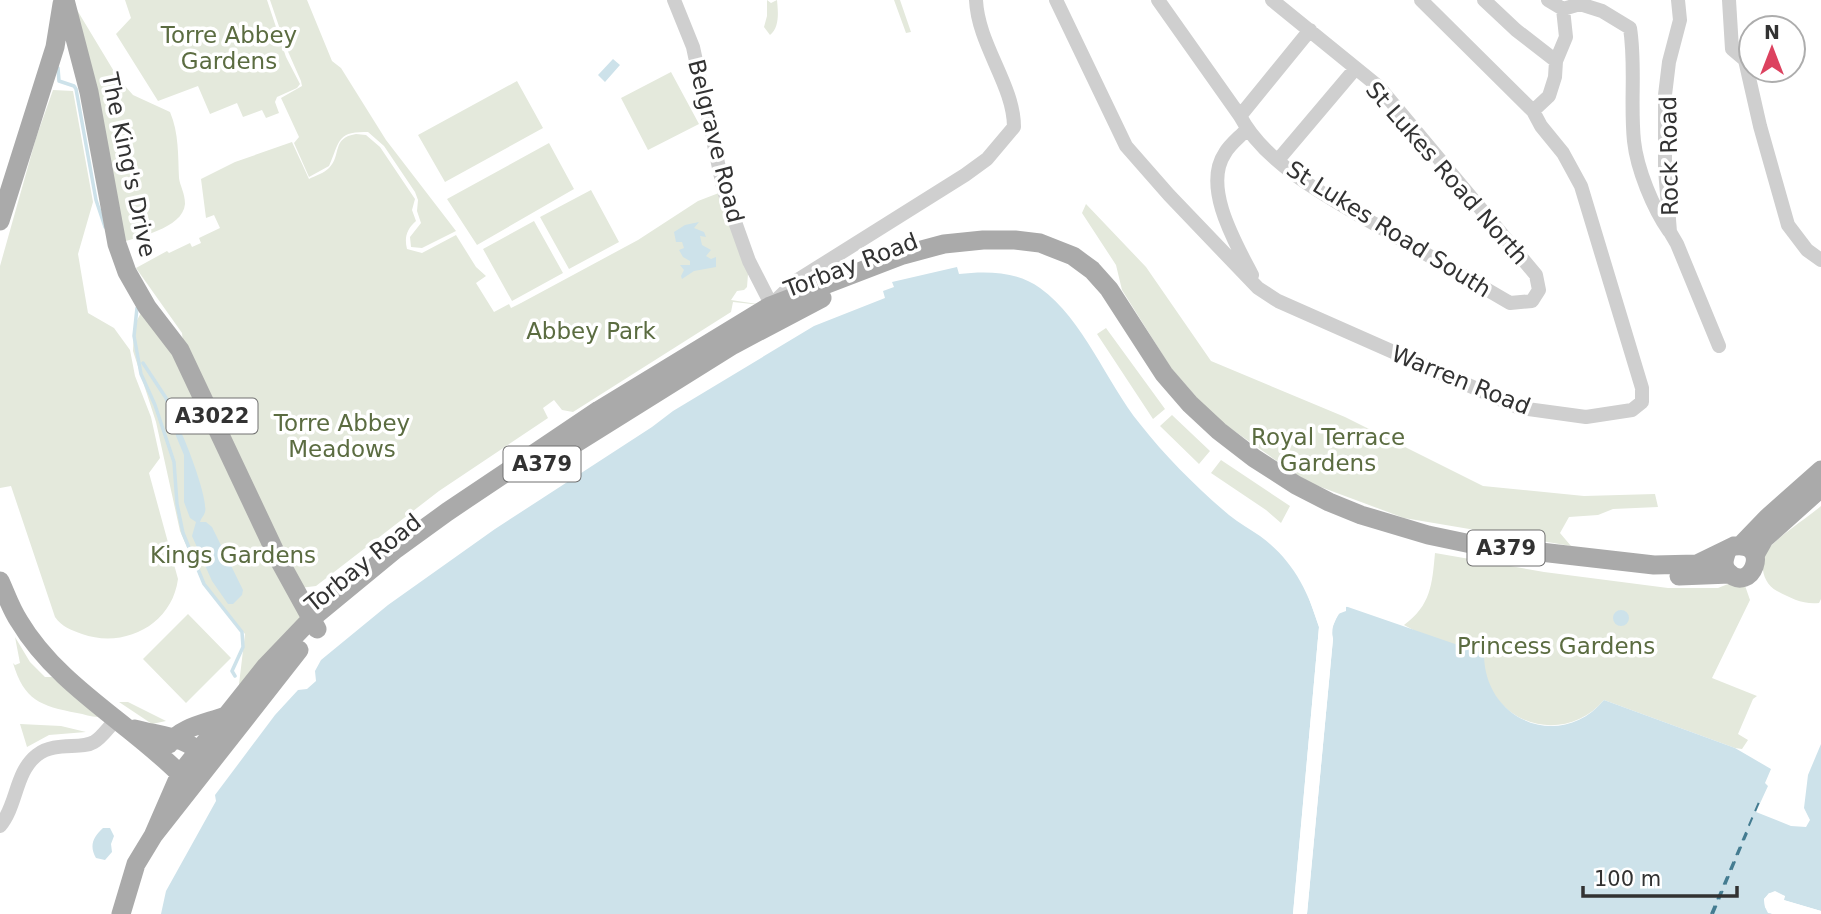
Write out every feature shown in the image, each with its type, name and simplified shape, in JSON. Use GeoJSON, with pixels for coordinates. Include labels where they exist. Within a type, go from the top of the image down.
{"type":"FeatureCollection","features":[{"type":"Feature","properties":{"kind":"main road","name":"A3022"},"geometry":{"type":"LineString","coordinates":[[0,221],[55,47],[64,0]]}},
{"type":"Feature","properties":{"kind":"main road","name":"The King's Drive"},"geometry":{"type":"LineString","coordinates":[[64,0],[89,92],[117,244],[127,272],[146,307],[180,350],[279,560],[314,624]]}},
{"type":"Feature","properties":{"kind":"main road","name":"Torbay Road"},"geometry":{"type":"LineString","coordinates":[[121,914],[136,864],[204,756],[226,715],[266,666],[314,624],[339,610],[496,493],[775,312],[903,255],[944,244],[973,240],[1015,240],[1040,243],[1073,256],[1092,270],[1109,289],[1164,374],[1190,404],[1219,431],[1254,458],[1329,502],[1361,515],[1428,535],[1471,544],[1654,565],[1697,564],[1741,550]]}},
{"type":"Feature","properties":{"kind":"main road","name":"Torbay Road"},"geometry":{"type":"LineString","coordinates":[[775,312],[912,263],[958,254],[1029,253],[1076,271],[1091,286],[1148,372],[1179,409],[1212,439],[1246,466],[1318,509],[1362,528],[1461,552],[1660,577],[1730,574]]}},
{"type":"Feature","properties":{"kind":"main road","name":"A379"},"geometry":{"type":"LineString","coordinates":[[1741,550],[1767,517],[1821,470]]}},
{"type":"Feature","properties":{"kind":"main road","name":"A379"},"geometry":{"type":"LineString","coordinates":[[1741,550],[1764,540],[1821,488]]}},
{"type":"Feature","properties":{"kind":"main road","name":"A379"},"geometry":{"type":"LineString","coordinates":[[1730,574],[1739,578],[1748,575],[1756,564],[1741,550]]}},
{"type":"Feature","properties":{"kind":"main road"},"geometry":{"type":"LineString","coordinates":[[1730,574],[1723,560],[1741,550]]}},
{"type":"Feature","properties":{"kind":"main road"},"geometry":{"type":"LineString","coordinates":[[0,581],[18,620],[46,657],[118,720],[160,754],[180,774],[195,766],[204,756],[173,737],[158,736],[118,720]]}},
{"type":"Feature","properties":{"kind":"main road","name":"Torbay Road"},"geometry":{"type":"LineString","coordinates":[[204,756],[286,664],[314,624]]}},
{"type":"Feature","properties":{"kind":"main road"},"geometry":{"type":"LineString","coordinates":[[160,754],[173,737],[183,730],[226,715]]}},
{"type":"Feature","properties":{"kind":"main road","name":"Torbay Road"},"geometry":{"type":"LineString","coordinates":[[153,836],[180,774]]}},
{"type":"Feature","properties":{"kind":"street","name":"Belgrave Road"},"geometry":{"type":"LineString","coordinates":[[674,0],[693,47],[724,191],[749,261],[775,312]]}},
{"type":"Feature","properties":{"kind":"street"},"geometry":{"type":"LineString","coordinates":[[775,312],[796,281],[987,159],[1014,127],[1012,104],[985,39],[976,0]]}},
{"type":"Feature","properties":{"kind":"street","name":"Warren Road"},"geometry":{"type":"LineString","coordinates":[[1056,0],[1126,146],[1168,195],[1258,288],[1278,301],[1520,408],[1586,417],[1632,410],[1642,402],[1642,388],[1581,186],[1563,153],[1541,126],[1533,111],[1421,0]]}},
{"type":"Feature","properties":{"kind":"street","name":"St Lukes Road South"},"geometry":{"type":"LineString","coordinates":[[1158,0],[1243,123],[1278,160],[1329,197],[1510,303],[1532,301]]}},
{"type":"Feature","properties":{"kind":"street","name":"St Lukes Road North"},"geometry":{"type":"LineString","coordinates":[[1272,0],[1378,87],[1535,275],[1539,290],[1532,301]]}},
{"type":"Feature","properties":{"kind":"street"},"geometry":{"type":"LineString","coordinates":[[1485,0],[1516,30],[1556,61]]}},
{"type":"Feature","properties":{"kind":"street"},"geometry":{"type":"LineString","coordinates":[[1548,0],[1563,9],[1580,4],[1602,10],[1630,29],[1634,54],[1634,145],[1659,217],[1670,232]]}},
{"type":"Feature","properties":{"kind":"street","name":"Rock Road"},"geometry":{"type":"LineString","coordinates":[[1678,0],[1680,20],[1669,62],[1665,94],[1665,169],[1670,232],[1719,346]]}},
{"type":"Feature","properties":{"kind":"street"},"geometry":{"type":"LineString","coordinates":[[1729,0],[1732,49],[1745,60],[1788,225],[1807,250],[1821,260]]}},
{"type":"Feature","properties":{"kind":"street"},"geometry":{"type":"LineString","coordinates":[[1533,111],[1549,96],[1555,77],[1556,61],[1566,37],[1563,9]]}},
{"type":"Feature","properties":{"kind":"street"},"geometry":{"type":"LineString","coordinates":[[1258,288],[1229,228],[1219,197],[1217,173],[1225,152],[1243,123],[1310,30]]}},
{"type":"Feature","properties":{"kind":"street"},"geometry":{"type":"LineString","coordinates":[[1278,160],[1355,69]]}},
{"type":"Feature","properties":{"kind":"street"},"geometry":{"type":"LineString","coordinates":[[0,826],[8,816],[19,783],[35,756],[47,749],[94,743],[118,720]]}},
{"type":"Feature","properties":{"kind":"green space"},"geometry":{"type":"Polygon","coordinates":[[[71,0],[118,78],[133,95],[170,112],[175,128],[179,178],[185,200],[182,213],[168,226],[117,244],[71,0]]]}},
{"type":"Feature","properties":{"kind":"green space","name":"Torre Abbey Gardens"},"geometry":{"type":"Polygon","coordinates":[[[125,0],[267,0],[286,57],[300,84],[277,97],[275,102],[279,113],[266,118],[262,110],[243,117],[237,103],[210,114],[198,86],[158,101],[116,34],[131,18],[125,0]]]}},
{"type":"Feature","properties":{"kind":"green space"},"geometry":{"type":"Polygon","coordinates":[[[270,0],[307,0],[332,61],[341,68],[386,140],[456,231],[422,248],[411,247],[410,237],[421,223],[417,211],[418,200],[384,146],[368,132],[344,136],[329,166],[309,177],[294,143],[299,137],[281,98],[302,86],[301,81],[270,0]]]}},
{"type":"Feature","properties":{"kind":"green space"},"geometry":{"type":"Polygon","coordinates":[[[767,0],[771,3],[777,0],[777,23],[770,35],[764,27],[767,0]]]}},
{"type":"Feature","properties":{"kind":"green space"},"geometry":{"type":"Polygon","coordinates":[[[894,0],[900,0],[911,32],[906,33],[894,0]]]}},
{"type":"Feature","properties":{"kind":"green space"},"geometry":{"type":"Polygon","coordinates":[[[671,72],[699,124],[648,150],[621,98],[671,72]]]}},
{"type":"Feature","properties":{"kind":"green space"},"geometry":{"type":"Polygon","coordinates":[[[517,81],[543,128],[445,182],[418,135],[517,81]]]}},
{"type":"Feature","properties":{"kind":"green space"},"geometry":{"type":"Polygon","coordinates":[[[53,90],[73,91],[93,202],[78,254],[88,313],[114,328],[130,350],[135,376],[151,417],[160,458],[149,473],[178,579],[174,595],[156,621],[144,629],[114,638],[98,638],[70,630],[55,617],[11,486],[0,488],[0,266],[36,138],[53,90]]]}},
{"type":"Feature","properties":{"kind":"green space"},"geometry":{"type":"Polygon","coordinates":[[[356,134],[366,135],[380,147],[415,199],[412,210],[416,221],[407,233],[407,249],[422,253],[456,235],[476,267],[486,276],[476,283],[494,312],[509,304],[511,308],[521,303],[638,240],[698,201],[724,191],[749,261],[747,287],[737,291],[731,300],[770,306],[733,302],[731,312],[573,412],[562,410],[554,400],[543,408],[548,418],[439,491],[316,586],[300,588],[183,342],[182,333],[136,268],[167,251],[169,253],[190,243],[192,247],[201,243],[199,238],[220,228],[214,215],[206,218],[201,179],[235,162],[292,142],[309,179],[329,168],[343,139],[356,134]]]}},
{"type":"Feature","properties":{"kind":"green space"},"geometry":{"type":"Polygon","coordinates":[[[549,143],[574,189],[477,245],[447,199],[549,143]]]}},
{"type":"Feature","properties":{"kind":"green space"},"geometry":{"type":"Polygon","coordinates":[[[591,190],[619,242],[569,269],[540,217],[591,190]]]}},
{"type":"Feature","properties":{"kind":"green space","name":"Royal Terrace Gardens"},"geometry":{"type":"Polygon","coordinates":[[[1086,204],[1146,267],[1211,361],[1345,417],[1483,486],[1584,496],[1655,494],[1658,507],[1613,509],[1598,515],[1569,517],[1560,533],[1571,546],[1404,518],[1310,483],[1213,416],[1171,368],[1122,290],[1116,265],[1082,213],[1086,204]]]}},
{"type":"Feature","properties":{"kind":"green space"},"geometry":{"type":"Polygon","coordinates":[[[534,221],[563,273],[512,301],[483,249],[534,221]]]}},
{"type":"Feature","properties":{"kind":"green space","name":"Kings Gardens"},"geometry":{"type":"Polygon","coordinates":[[[145,305],[172,337],[311,619],[237,701],[245,634],[203,584],[180,531],[156,422],[133,351],[134,326],[145,305]]]}},
{"type":"Feature","properties":{"kind":"green space"},"geometry":{"type":"Polygon","coordinates":[[[1106,328],[1165,409],[1153,419],[1097,334],[1106,328]]]}},
{"type":"Feature","properties":{"kind":"green space"},"geometry":{"type":"Polygon","coordinates":[[[1172,415],[1210,451],[1199,464],[1160,426],[1172,415]]]}},
{"type":"Feature","properties":{"kind":"green space"},"geometry":{"type":"Polygon","coordinates":[[[1221,460],[1290,506],[1281,523],[1211,473],[1221,460]]]}},
{"type":"Feature","properties":{"kind":"green space"},"geometry":{"type":"Polygon","coordinates":[[[1821,506],[1821,599],[1819,603],[1808,603],[1772,587],[1765,578],[1763,566],[1769,548],[1821,506]]]}},
{"type":"Feature","properties":{"kind":"green space","name":"Princess Gardens"},"geometry":{"type":"Polygon","coordinates":[[[1435,553],[1544,572],[1668,588],[1718,588],[1728,584],[1734,577],[1742,577],[1750,600],[1712,678],[1757,696],[1753,699],[1738,734],[1748,740],[1742,749],[1735,748],[1604,700],[1588,714],[1571,722],[1552,725],[1534,723],[1517,716],[1502,704],[1491,688],[1484,668],[1404,625],[1425,602],[1433,575],[1435,553]]]}},
{"type":"Feature","properties":{"kind":"green space"},"geometry":{"type":"Polygon","coordinates":[[[188,614],[231,658],[186,703],[143,659],[188,614]]]}},
{"type":"Feature","properties":{"kind":"green space"},"geometry":{"type":"Polygon","coordinates":[[[15,637],[30,662],[45,677],[52,677],[98,717],[43,704],[28,693],[13,663],[20,663],[15,637]]]}},
{"type":"Feature","properties":{"kind":"green space"},"geometry":{"type":"Polygon","coordinates":[[[119,702],[128,702],[166,721],[152,724],[119,702]]]}},
{"type":"Feature","properties":{"kind":"green space"},"geometry":{"type":"Polygon","coordinates":[[[20,724],[61,726],[86,732],[49,735],[27,747],[20,724]]]}},
{"type":"Feature","properties":{"kind":"water"},"geometry":{"type":"Polygon","coordinates":[[[613,59],[620,65],[605,82],[598,75],[613,59]]]}},
{"type":"Feature","properties":{"kind":"water"},"geometry":{"type":"Polygon","coordinates":[[[699,222],[694,228],[704,232],[706,237],[700,236],[702,245],[711,250],[706,256],[711,259],[716,257],[716,267],[694,271],[682,279],[684,270],[680,265],[690,265],[690,261],[683,257],[679,250],[684,248],[682,242],[676,242],[674,232],[685,225],[699,222]]]}},
{"type":"Feature","properties":{"kind":"water"},"geometry":{"type":"Polygon","coordinates":[[[957,267],[959,274],[990,273],[1021,278],[1031,282],[1056,301],[1082,334],[1140,424],[1160,448],[1217,505],[1271,545],[1290,565],[1304,588],[1319,627],[1293,914],[161,914],[166,891],[216,801],[215,795],[275,715],[298,690],[307,689],[316,681],[315,671],[321,660],[388,605],[495,529],[673,411],[814,326],[885,298],[883,291],[894,287],[892,282],[957,267]]]}},
{"type":"Feature","properties":{"kind":"water"},"geometry":{"type":"Polygon","coordinates":[[[173,416],[203,493],[205,512],[200,522],[206,522],[212,527],[243,590],[233,604],[228,604],[212,581],[192,536],[196,522],[190,518],[184,502],[184,455],[176,436],[173,416]]]}},
{"type":"Feature","properties":{"kind":"water"},"geometry":{"type":"Polygon","coordinates":[[[1345,606],[1484,654],[1487,677],[1497,697],[1511,712],[1528,722],[1547,726],[1567,724],[1586,716],[1604,700],[1735,748],[1771,769],[1765,783],[1768,786],[1756,812],[1791,826],[1806,827],[1810,820],[1804,808],[1808,775],[1821,744],[1821,911],[1783,900],[1785,896],[1769,893],[1764,899],[1765,907],[1772,914],[1307,914],[1332,630],[1345,606]]]}},
{"type":"Feature","properties":{"kind":"water"},"geometry":{"type":"Polygon","coordinates":[[[1621,610],[1627,612],[1627,624],[1621,626],[1615,624],[1613,618],[1615,612],[1621,610]]]}},
{"type":"Feature","properties":{"kind":"water"},"geometry":{"type":"Polygon","coordinates":[[[103,828],[110,828],[114,836],[112,852],[105,860],[96,858],[93,850],[95,838],[103,828]]]}},
{"type":"Feature","properties":{"kind":"pier"},"geometry":{"type":"Polygon","coordinates":[[[1306,590],[1311,591],[1323,627],[1296,914],[1293,914],[1319,627],[1306,590]]]}},
{"type":"Feature","properties":{"kind":"pier"},"geometry":{"type":"Polygon","coordinates":[[[1343,604],[1349,606],[1346,611],[1338,614],[1331,630],[1333,639],[1307,914],[1303,914],[1328,630],[1335,612],[1342,609],[1343,604]]]}},
{"type":"Feature","properties":{"kind":"pier"},"geometry":{"type":"Polygon","coordinates":[[[1775,891],[1785,896],[1784,900],[1821,911],[1821,914],[1782,903],[1781,897],[1775,895],[1767,902],[1775,914],[1768,913],[1764,899],[1775,891]]]}},
{"type":"Feature","properties":{"kind":"waterway"},"geometry":{"type":"LineString","coordinates":[[58,68],[59,81],[76,89],[96,200],[105,227]]}},
{"type":"Feature","properties":{"kind":"waterway"},"geometry":{"type":"LineString","coordinates":[[137,308],[134,336],[141,374],[155,405],[174,462],[177,504],[183,533],[204,584],[242,632],[243,647],[232,671],[235,676]]}},
{"type":"Feature","properties":{"kind":"waterway"},"geometry":{"type":"LineString","coordinates":[[143,363],[166,398],[173,416]]}},
{"type":"Feature","properties":{"kind":"ferry route"},"geometry":{"type":"LineString","coordinates":[[1711,914],[1759,802]]}},
{"type":"Feature","properties":{"kind":"ferry route"},"geometry":{"type":"LineString","coordinates":[[1713,914],[1747,833]]}},
{"type":"Feature","properties":{"kind":"park label","name":"Abbey Park"},"geometry":{"type":"Point","coordinates":[591,331]}},
{"type":"Feature","properties":{"kind":"park label","name":"Torre Abbey Meadows"},"geometry":{"type":"Point","coordinates":[342,436]}}]}
